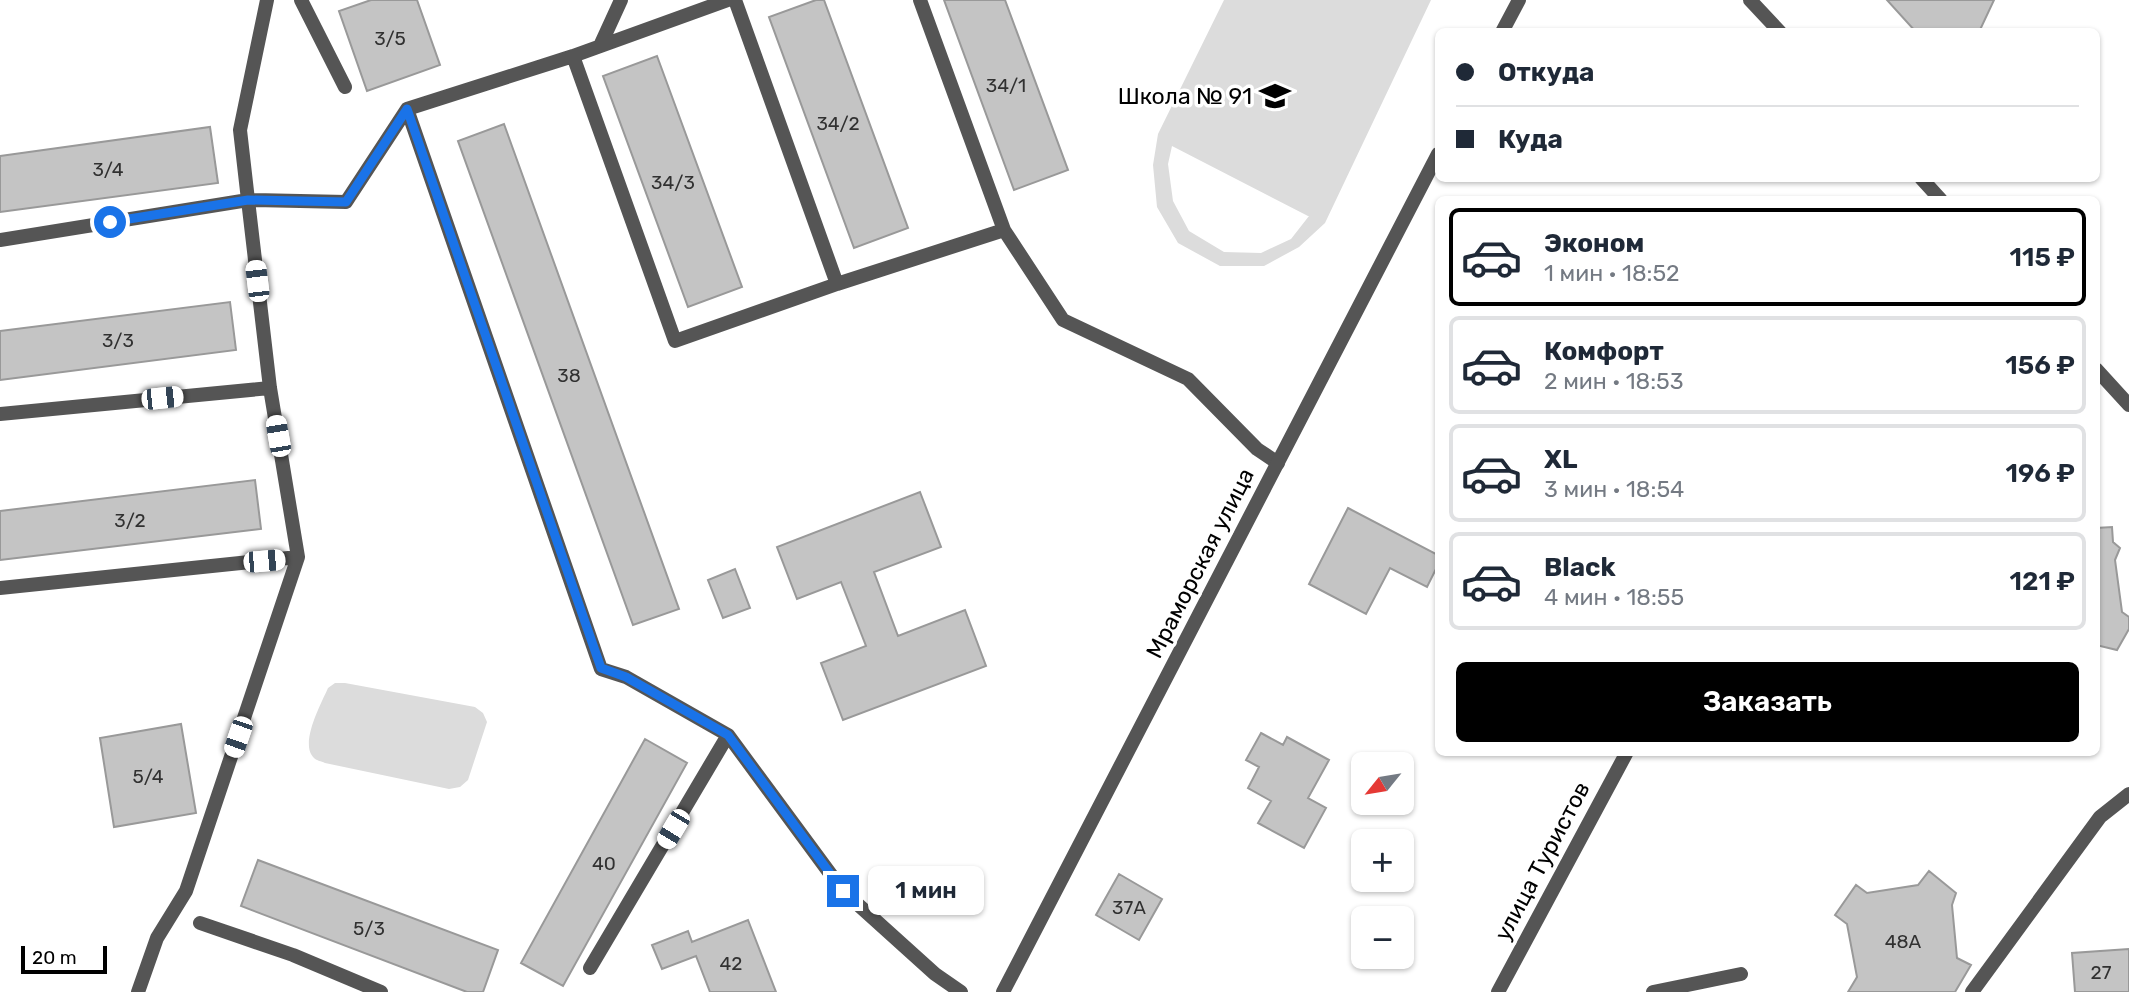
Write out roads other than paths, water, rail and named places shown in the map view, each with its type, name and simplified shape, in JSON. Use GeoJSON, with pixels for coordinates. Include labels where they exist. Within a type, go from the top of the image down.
{"type":"FeatureCollection","features":[{"type":"Feature","properties":{"kind":"street"},"geometry":{"type":"LineString","coordinates":[[138,992],[157,937],[186,891],[299,558],[270,388],[240,130],[267,0]]}},
{"type":"Feature","properties":{"kind":"street"},"geometry":{"type":"LineString","coordinates":[[301,0],[345,87]]}},
{"type":"Feature","properties":{"kind":"street"},"geometry":{"type":"LineString","coordinates":[[600,46],[621,0]]}},
{"type":"Feature","properties":{"kind":"street"},"geometry":{"type":"LineString","coordinates":[[0,240],[248,200],[346,202],[407,109],[600,46],[728,0]]}},
{"type":"Feature","properties":{"kind":"street"},"geometry":{"type":"LineString","coordinates":[[735,0],[837,284]]}},
{"type":"Feature","properties":{"kind":"street"},"geometry":{"type":"LineString","coordinates":[[920,0],[1004,230],[1063,320],[1188,379],[1257,449],[1278,463]]}},
{"type":"Feature","properties":{"kind":"street"},"geometry":{"type":"LineString","coordinates":[[1504,28],[1519,0]]}},
{"type":"Feature","properties":{"kind":"street"},"geometry":{"type":"LineString","coordinates":[[1750,0],[1776,28]]}},
{"type":"Feature","properties":{"kind":"street"},"geometry":{"type":"LineString","coordinates":[[573,55],[675,341],[837,284],[1004,230]]}},
{"type":"Feature","properties":{"kind":"street"},"geometry":{"type":"LineString","coordinates":[[407,109],[601,668],[626,677],[728,735],[843,891],[935,974],[961,992]]}},
{"type":"Feature","properties":{"kind":"street","name":"Мраморская улица"},"geometry":{"type":"LineString","coordinates":[[1003,992],[1435,160]]}},
{"type":"Feature","properties":{"kind":"street"},"geometry":{"type":"LineString","coordinates":[[1924,182],[1935,196]]}},
{"type":"Feature","properties":{"kind":"street"},"geometry":{"type":"LineString","coordinates":[[2100,373],[2129,405]]}},
{"type":"Feature","properties":{"kind":"street"},"geometry":{"type":"LineString","coordinates":[[0,414],[270,388]]}},
{"type":"Feature","properties":{"kind":"street"},"geometry":{"type":"LineString","coordinates":[[0,588],[299,558]]}},
{"type":"Feature","properties":{"kind":"street"},"geometry":{"type":"LineString","coordinates":[[590,968],[728,735]]}},
{"type":"Feature","properties":{"kind":"street","name":"улица Туристов"},"geometry":{"type":"LineString","coordinates":[[1498,992],[1625,756]]}},
{"type":"Feature","properties":{"kind":"street"},"geometry":{"type":"LineString","coordinates":[[1972,992],[2100,817],[2129,794]]}},
{"type":"Feature","properties":{"kind":"street"},"geometry":{"type":"LineString","coordinates":[[200,923],[293,956],[381,992]]}},
{"type":"Feature","properties":{"kind":"street"},"geometry":{"type":"LineString","coordinates":[[1653,992],[1741,974]]}},
{"type":"Feature","properties":{"kind":"place","name":"Школа № 91"},"geometry":{"type":"Point","coordinates":[1275,96]}}]}
